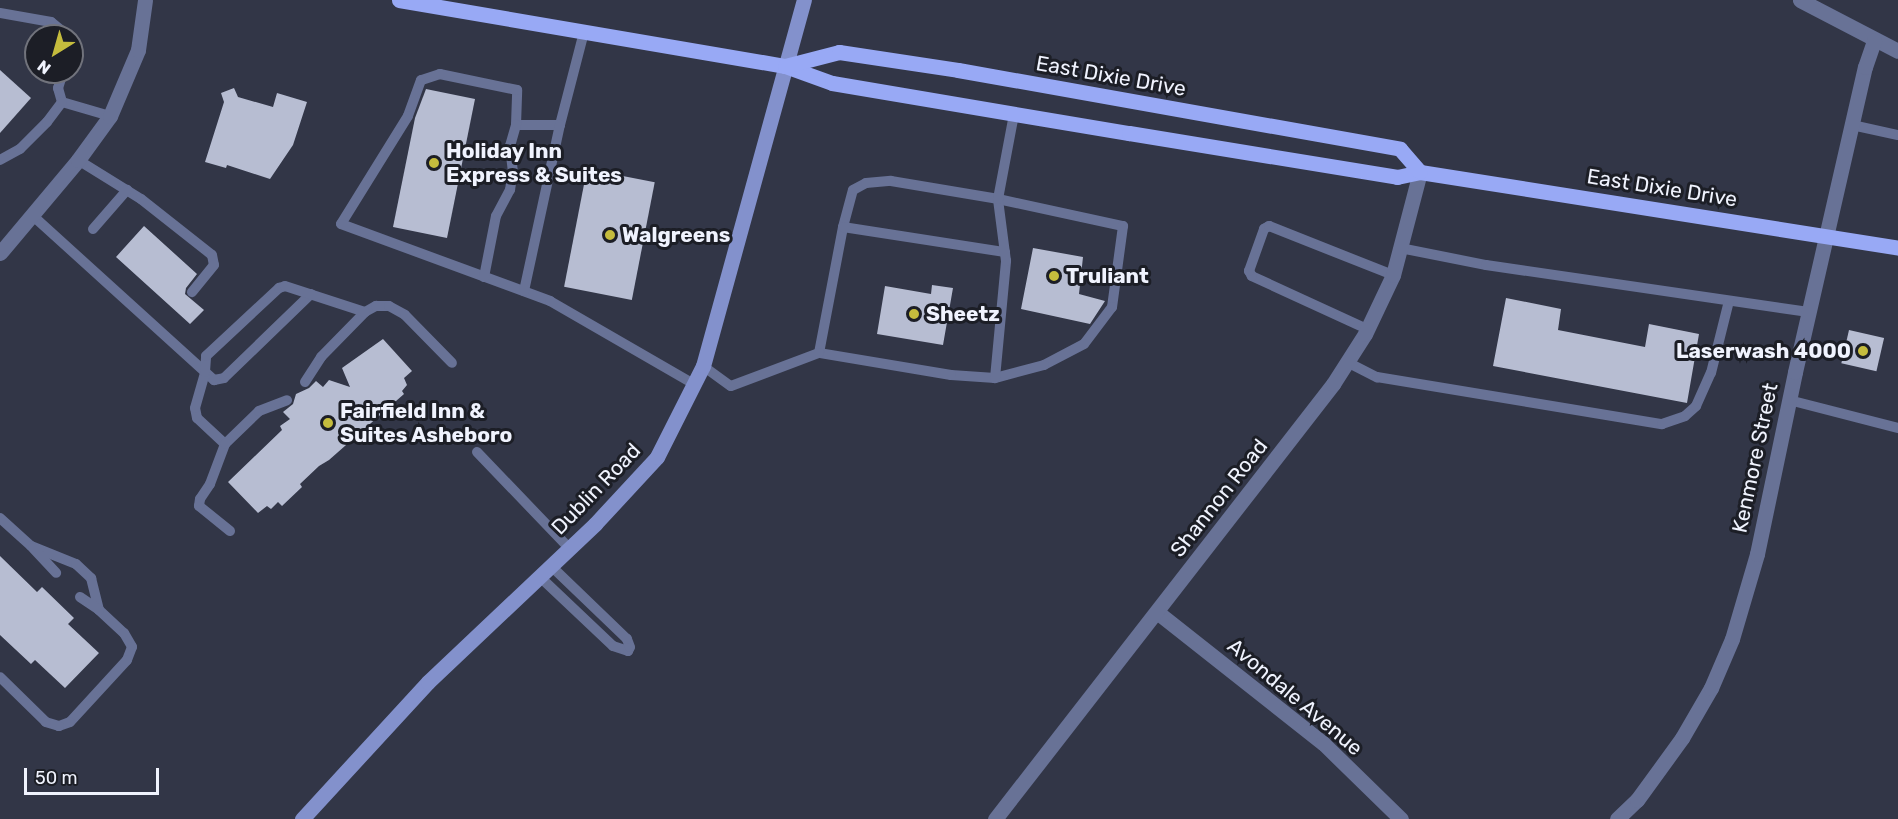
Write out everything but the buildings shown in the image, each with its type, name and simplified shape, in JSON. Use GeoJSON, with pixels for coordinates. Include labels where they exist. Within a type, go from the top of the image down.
{"type":"FeatureCollection","features":[{"type":"Feature","properties":{"kind":"main road","name":"East Dixie Drive"},"geometry":{"type":"LineString","coordinates":[[399,0],[785,66],[832,82],[1014,114],[1397,177],[1420,172],[1898,248]]}},
{"type":"Feature","properties":{"kind":"main road","name":"East Dixie Drive"},"geometry":{"type":"LineString","coordinates":[[785,66],[839,52],[969,72],[1400,149],[1420,172]]}},
{"type":"Feature","properties":{"kind":"street"},"geometry":{"type":"LineString","coordinates":[[0,253],[78,160],[110,116],[138,50],[145,0]]}},
{"type":"Feature","properties":{"kind":"street","name":"Dublin Road"},"geometry":{"type":"LineString","coordinates":[[302,819],[428,682],[569,548],[657,457],[703,366],[804,0]]}},
{"type":"Feature","properties":{"kind":"street"},"geometry":{"type":"LineString","coordinates":[[1800,0],[1898,51]]}},
{"type":"Feature","properties":{"kind":"street","name":"Kenmore Street"},"geometry":{"type":"LineString","coordinates":[[1617,819],[1637,800],[1682,738],[1715,678],[1732,639],[1757,554],[1809,312],[1874,40]]}},
{"type":"Feature","properties":{"kind":"street","name":"Shannon Road"},"geometry":{"type":"LineString","coordinates":[[995,819],[1281,453],[1347,362],[1367,329],[1393,275],[1420,172]]}},
{"type":"Feature","properties":{"kind":"street","name":"Avondale Avenue"},"geometry":{"type":"LineString","coordinates":[[1157,612],[1323,743],[1401,819]]}},
{"type":"Feature","properties":{"kind":"lane"},"geometry":{"type":"LineString","coordinates":[[0,13],[53,24]]}},
{"type":"Feature","properties":{"kind":"lane"},"geometry":{"type":"LineString","coordinates":[[524,291],[584,32]]}},
{"type":"Feature","properties":{"kind":"lane"},"geometry":{"type":"LineString","coordinates":[[484,277],[496,216],[510,190],[513,172],[510,146],[516,125],[517,90],[440,74],[421,80],[408,116],[341,224],[484,277],[524,291],[550,301],[694,384]]}},
{"type":"Feature","properties":{"kind":"lane"},"geometry":{"type":"LineString","coordinates":[[59,84],[58,88],[62,102]]}},
{"type":"Feature","properties":{"kind":"lane"},"geometry":{"type":"LineString","coordinates":[[62,102],[110,116]]}},
{"type":"Feature","properties":{"kind":"lane"},"geometry":{"type":"LineString","coordinates":[[0,160],[20,149],[47,122],[62,102]]}},
{"type":"Feature","properties":{"kind":"lane"},"geometry":{"type":"LineString","coordinates":[[995,378],[1005,252],[998,199],[1014,114]]}},
{"type":"Feature","properties":{"kind":"lane"},"geometry":{"type":"LineString","coordinates":[[516,125],[561,125]]}},
{"type":"Feature","properties":{"kind":"lane"},"geometry":{"type":"LineString","coordinates":[[1852,125],[1898,135]]}},
{"type":"Feature","properties":{"kind":"lane"},"geometry":{"type":"LineString","coordinates":[[78,160],[127,190],[212,255],[214,265],[192,292]]}},
{"type":"Feature","properties":{"kind":"lane"},"geometry":{"type":"LineString","coordinates":[[703,366],[731,386],[819,353],[951,375],[995,378],[1044,365],[1084,344],[1112,307],[1123,226],[998,199],[891,181],[866,183],[853,190],[843,227],[819,353]]}},
{"type":"Feature","properties":{"kind":"lane"},"geometry":{"type":"LineString","coordinates":[[93,229],[127,190]]}},
{"type":"Feature","properties":{"kind":"lane"},"geometry":{"type":"LineString","coordinates":[[32,215],[214,380],[224,378],[311,294]]}},
{"type":"Feature","properties":{"kind":"lane"},"geometry":{"type":"LineString","coordinates":[[1367,329],[1252,276],[1249,271],[1264,229],[1269,226],[1393,275]]}},
{"type":"Feature","properties":{"kind":"lane"},"geometry":{"type":"LineString","coordinates":[[843,227],[1005,252]]}},
{"type":"Feature","properties":{"kind":"lane"},"geometry":{"type":"LineString","coordinates":[[1400,248],[1486,266],[1809,312]]}},
{"type":"Feature","properties":{"kind":"lane"},"geometry":{"type":"LineString","coordinates":[[225,444],[196,418],[195,408],[205,372],[206,356],[279,288],[285,286],[365,312]]}},
{"type":"Feature","properties":{"kind":"lane"},"geometry":{"type":"LineString","coordinates":[[1347,362],[1377,377],[1662,424],[1685,416],[1696,406],[1711,373],[1729,301]]}},
{"type":"Feature","properties":{"kind":"lane"},"geometry":{"type":"LineString","coordinates":[[305,382],[321,357],[365,312],[376,306],[389,306],[405,315],[452,363]]}},
{"type":"Feature","properties":{"kind":"lane"},"geometry":{"type":"LineString","coordinates":[[230,531],[199,506],[225,444],[260,411],[287,400]]}},
{"type":"Feature","properties":{"kind":"lane"},"geometry":{"type":"LineString","coordinates":[[1789,400],[1898,428]]}},
{"type":"Feature","properties":{"kind":"lane"},"geometry":{"type":"LineString","coordinates":[[477,452],[569,548]]}},
{"type":"Feature","properties":{"kind":"lane"},"geometry":{"type":"LineString","coordinates":[[0,518],[56,573]]}},
{"type":"Feature","properties":{"kind":"lane"},"geometry":{"type":"LineString","coordinates":[[31,546],[76,564],[91,578],[99,610]]}},
{"type":"Feature","properties":{"kind":"lane"},"geometry":{"type":"LineString","coordinates":[[539,576],[613,646],[628,651],[630,647],[627,639],[550,565]]}},
{"type":"Feature","properties":{"kind":"lane"},"geometry":{"type":"LineString","coordinates":[[0,677],[46,722],[59,726],[70,722],[127,660],[132,647],[124,633],[99,610],[80,597]]}},
{"type":"Feature","properties":{"kind":"place","name":"Holiday Inn Express & Suites"},"geometry":{"type":"Point","coordinates":[434,163]}},
{"type":"Feature","properties":{"kind":"place","name":"Walgreens"},"geometry":{"type":"Point","coordinates":[610,235]}},
{"type":"Feature","properties":{"kind":"place","name":"Truliant"},"geometry":{"type":"Point","coordinates":[1054,276]}},
{"type":"Feature","properties":{"kind":"place","name":"Sheetz"},"geometry":{"type":"Point","coordinates":[914,314]}},
{"type":"Feature","properties":{"kind":"place","name":"Laserwash 4000"},"geometry":{"type":"Point","coordinates":[1863,351]}},
{"type":"Feature","properties":{"kind":"place","name":"Fairfield Inn & Suites Asheboro"},"geometry":{"type":"Point","coordinates":[328,423]}}]}
